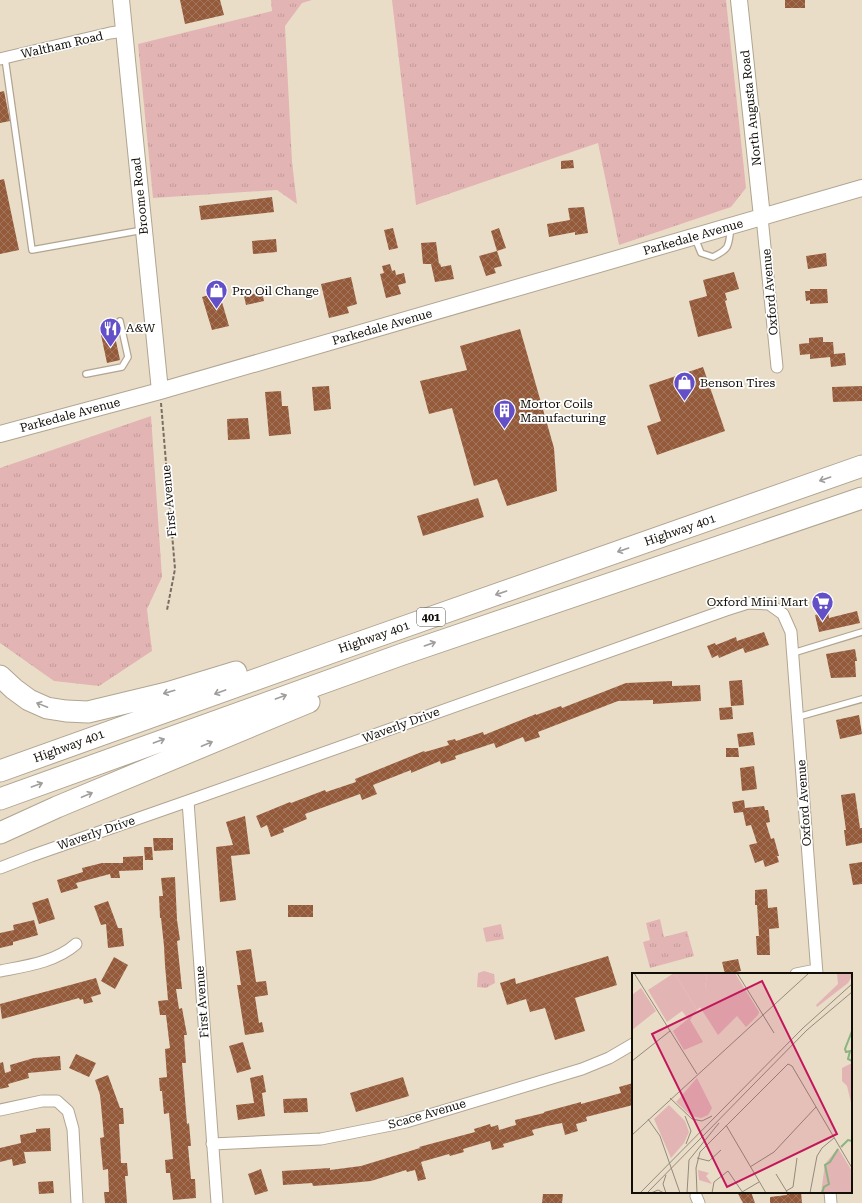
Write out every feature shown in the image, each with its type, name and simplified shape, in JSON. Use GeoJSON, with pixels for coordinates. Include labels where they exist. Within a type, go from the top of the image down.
{"type":"FeatureCollection","features":[{"type":"Feature","properties":{"kind":"highway","name":"Highway 401"},"geometry":{"type":"LineString","coordinates":[[0,771],[341,649],[862,466]]}},
{"type":"Feature","properties":{"kind":"highway","name":"Highway 401"},"geometry":{"type":"LineString","coordinates":[[0,799],[402,654],[862,498]]}},
{"type":"Feature","properties":{"kind":"highway"},"geometry":{"type":"LineString","coordinates":[[0,676],[29,700],[46,708],[88,712],[167,693],[312,650],[341,649]]}},
{"type":"Feature","properties":{"kind":"highway"},"geometry":{"type":"LineString","coordinates":[[0,832],[378,672],[402,654]]}},
{"type":"Feature","properties":{"kind":"main road","name":"Broome Road"},"geometry":{"type":"LineString","coordinates":[[121,0],[160,391]]}},
{"type":"Feature","properties":{"kind":"main road","name":"North Augusta Road"},"geometry":{"type":"LineString","coordinates":[[739,0],[762,216]]}},
{"type":"Feature","properties":{"kind":"main road","name":"Parkedale Avenue"},"geometry":{"type":"LineString","coordinates":[[0,434],[160,391],[862,188]]}},
{"type":"Feature","properties":{"kind":"street","name":"Waltham Road"},"geometry":{"type":"LineString","coordinates":[[2,59],[124,31]]}},
{"type":"Feature","properties":{"kind":"street","name":"Oxford Avenue"},"geometry":{"type":"LineString","coordinates":[[762,216],[777,367]]}},
{"type":"Feature","properties":{"kind":"street","name":"Waverly Drive"},"geometry":{"type":"LineString","coordinates":[[0,868],[719,612],[748,603],[769,604],[783,614],[792,632]]}},
{"type":"Feature","properties":{"kind":"street","name":"Oxford Avenue"},"geometry":{"type":"LineString","coordinates":[[792,632],[816,972]]}},
{"type":"Feature","properties":{"kind":"street","name":"First Avenue"},"geometry":{"type":"LineString","coordinates":[[188,801],[217,1203]]}},
{"type":"Feature","properties":{"kind":"street"},"geometry":{"type":"LineString","coordinates":[[0,971],[43,961],[63,954],[76,944]]}},
{"type":"Feature","properties":{"kind":"street"},"geometry":{"type":"LineString","coordinates":[[806,973],[816,972]]}},
{"type":"Feature","properties":{"kind":"street","name":"Scace Avenue"},"geometry":{"type":"LineString","coordinates":[[212,1144],[321,1138],[406,1122],[582,1069],[609,1058],[632,1045]]}},
{"type":"Feature","properties":{"kind":"street"},"geometry":{"type":"LineString","coordinates":[[0,1110],[42,1101],[57,1101],[68,1111],[73,1129],[77,1203]]}},
{"type":"Feature","properties":{"kind":"street"},"geometry":{"type":"LineString","coordinates":[[830,1193],[831,1203]]}},
{"type":"Feature","properties":{"kind":"lane"},"geometry":{"type":"LineString","coordinates":[[2,59],[32,250],[143,230]]}},
{"type":"Feature","properties":{"kind":"lane"},"geometry":{"type":"LineString","coordinates":[[694,236],[700,253],[713,257],[724,252],[728,247],[732,225]]}},
{"type":"Feature","properties":{"kind":"lane"},"geometry":{"type":"LineString","coordinates":[[86,374],[122,367],[128,357],[120,321]]}},
{"type":"Feature","properties":{"kind":"lane"},"geometry":{"type":"LineString","coordinates":[[793,653],[862,632]]}},
{"type":"Feature","properties":{"kind":"lane"},"geometry":{"type":"LineString","coordinates":[[798,718],[862,699]]}},
{"type":"Feature","properties":{"kind":"path","name":"First Avenue"},"geometry":{"type":"LineString","coordinates":[[160,391],[175,569],[167,610]]}},
{"type":"Feature","properties":{"kind":"green space"},"geometry":{"type":"Polygon","coordinates":[[[271,0],[312,0],[302,3],[285,26],[292,162],[297,204],[277,190],[153,198],[138,44],[272,11],[271,0]]]}},
{"type":"Feature","properties":{"kind":"green space"},"geometry":{"type":"Polygon","coordinates":[[[392,0],[726,0],[746,188],[731,207],[619,245],[598,143],[416,205],[392,0]]]}},
{"type":"Feature","properties":{"kind":"green space"},"geometry":{"type":"Polygon","coordinates":[[[151,416],[162,577],[147,609],[152,651],[99,686],[54,681],[0,643],[0,468],[151,416]]]}},
{"type":"Feature","properties":{"kind":"green space"},"geometry":{"type":"Polygon","coordinates":[[[660,919],[664,937],[687,931],[694,956],[650,968],[643,942],[650,940],[646,923],[660,919]]]}},
{"type":"Feature","properties":{"kind":"green space"},"geometry":{"type":"Polygon","coordinates":[[[501,924],[504,939],[486,942],[483,928],[501,924]]]}},
{"type":"Feature","properties":{"kind":"green space"},"geometry":{"type":"Polygon","coordinates":[[[484,971],[494,974],[495,983],[486,988],[477,987],[478,973],[484,971]]]}},
{"type":"Feature","properties":{"kind":"building"},"geometry":{"type":"Polygon","coordinates":[[[180,0],[220,0],[224,15],[185,24],[180,0]]]}},
{"type":"Feature","properties":{"kind":"building"},"geometry":{"type":"Polygon","coordinates":[[[785,0],[805,0],[805,8],[785,8],[785,0]]]}},
{"type":"Feature","properties":{"kind":"building"},"geometry":{"type":"Polygon","coordinates":[[[4,91],[10,121],[0,123],[0,92],[4,91]]]}},
{"type":"Feature","properties":{"kind":"building"},"geometry":{"type":"Polygon","coordinates":[[[573,160],[574,168],[561,169],[561,161],[573,160]]]}},
{"type":"Feature","properties":{"kind":"building"},"geometry":{"type":"Polygon","coordinates":[[[4,179],[19,250],[0,254],[0,180],[4,179]]]}},
{"type":"Feature","properties":{"kind":"building"},"geometry":{"type":"Polygon","coordinates":[[[272,197],[274,212],[201,220],[199,206],[272,197]]]}},
{"type":"Feature","properties":{"kind":"building"},"geometry":{"type":"Polygon","coordinates":[[[584,207],[588,233],[575,235],[575,232],[549,237],[547,224],[570,220],[568,208],[584,207]]]}},
{"type":"Feature","properties":{"kind":"building"},"geometry":{"type":"Polygon","coordinates":[[[393,228],[398,248],[389,250],[384,230],[393,228]]]}},
{"type":"Feature","properties":{"kind":"building"},"geometry":{"type":"Polygon","coordinates":[[[499,228],[506,248],[497,251],[491,231],[499,228]]]}},
{"type":"Feature","properties":{"kind":"building"},"geometry":{"type":"Polygon","coordinates":[[[276,239],[277,252],[253,254],[252,241],[276,239]]]}},
{"type":"Feature","properties":{"kind":"building"},"geometry":{"type":"Polygon","coordinates":[[[436,242],[439,264],[440,263],[441,267],[451,265],[454,279],[435,282],[431,264],[423,264],[421,243],[436,242]]]}},
{"type":"Feature","properties":{"kind":"building"},"geometry":{"type":"Polygon","coordinates":[[[497,251],[502,266],[494,268],[496,273],[486,276],[479,256],[497,251]]]}},
{"type":"Feature","properties":{"kind":"building"},"geometry":{"type":"Polygon","coordinates":[[[826,253],[827,266],[808,269],[806,256],[826,253]]]}},
{"type":"Feature","properties":{"kind":"building"},"geometry":{"type":"Polygon","coordinates":[[[390,264],[392,271],[395,270],[396,275],[404,273],[406,283],[398,285],[401,294],[386,298],[380,274],[384,273],[382,266],[390,264]]]}},
{"type":"Feature","properties":{"kind":"building"},"geometry":{"type":"Polygon","coordinates":[[[734,272],[739,289],[725,293],[727,300],[725,301],[732,328],[698,337],[689,301],[707,296],[703,280],[734,272]]]}},
{"type":"Feature","properties":{"kind":"building"},"geometry":{"type":"Polygon","coordinates":[[[351,277],[357,304],[347,307],[349,313],[329,318],[321,284],[351,277]]]}},
{"type":"Feature","properties":{"kind":"building"},"geometry":{"type":"Polygon","coordinates":[[[810,289],[827,289],[828,303],[810,304],[810,300],[806,301],[805,291],[810,291],[810,289]]]}},
{"type":"Feature","properties":{"kind":"building","name":"Pro Oil Change"},"geometry":{"type":"Polygon","coordinates":[[[219,292],[229,326],[212,330],[202,297],[219,292]]]}},
{"type":"Feature","properties":{"kind":"building"},"geometry":{"type":"Polygon","coordinates":[[[262,292],[264,301],[246,305],[244,296],[262,292]]]}},
{"type":"Feature","properties":{"kind":"building","name":"Mortor Coils Manufacturing"},"geometry":{"type":"Polygon","coordinates":[[[520,329],[554,448],[557,491],[507,506],[497,479],[474,486],[452,408],[429,414],[420,381],[467,370],[460,346],[520,329]]]}},
{"type":"Feature","properties":{"kind":"building","name":"A&W"},"geometry":{"type":"Polygon","coordinates":[[[114,332],[120,360],[107,363],[101,335],[114,332]]]}},
{"type":"Feature","properties":{"kind":"building"},"geometry":{"type":"Polygon","coordinates":[[[823,337],[823,342],[833,342],[834,354],[845,353],[846,365],[831,367],[830,357],[810,359],[810,354],[800,355],[799,344],[809,343],[809,338],[823,337]]]}},
{"type":"Feature","properties":{"kind":"building","name":"Benson Tires"},"geometry":{"type":"Polygon","coordinates":[[[703,367],[725,431],[657,455],[647,426],[661,421],[649,385],[703,367]]]}},
{"type":"Feature","properties":{"kind":"building"},"geometry":{"type":"Polygon","coordinates":[[[329,386],[331,409],[314,411],[312,387],[329,386]]]}},
{"type":"Feature","properties":{"kind":"building"},"geometry":{"type":"Polygon","coordinates":[[[862,386],[862,401],[833,402],[832,387],[862,386]]]}},
{"type":"Feature","properties":{"kind":"building"},"geometry":{"type":"Polygon","coordinates":[[[281,391],[282,406],[288,406],[291,434],[269,436],[265,392],[281,391]]]}},
{"type":"Feature","properties":{"kind":"building"},"geometry":{"type":"Polygon","coordinates":[[[248,418],[250,439],[228,440],[227,419],[248,418]]]}},
{"type":"Feature","properties":{"kind":"building"},"geometry":{"type":"Polygon","coordinates":[[[478,498],[484,517],[423,536],[417,516],[478,498]]]}},
{"type":"Feature","properties":{"kind":"building"},"geometry":{"type":"Polygon","coordinates":[[[857,611],[860,623],[819,632],[815,615],[828,612],[829,618],[857,611]]]}},
{"type":"Feature","properties":{"kind":"building"},"geometry":{"type":"Polygon","coordinates":[[[764,632],[769,645],[745,653],[743,648],[719,658],[718,655],[712,658],[707,646],[715,643],[716,645],[736,637],[737,641],[764,632]]]}},
{"type":"Feature","properties":{"kind":"building"},"geometry":{"type":"Polygon","coordinates":[[[855,649],[857,661],[855,661],[856,677],[831,678],[826,654],[855,649]]]}},
{"type":"Feature","properties":{"kind":"building"},"geometry":{"type":"Polygon","coordinates":[[[742,680],[744,705],[731,706],[729,681],[742,680]]]}},
{"type":"Feature","properties":{"kind":"building"},"geometry":{"type":"Polygon","coordinates":[[[672,681],[672,686],[700,685],[701,701],[653,704],[653,700],[618,701],[538,732],[540,737],[525,742],[523,737],[496,748],[494,743],[455,756],[456,759],[441,764],[440,761],[411,773],[411,770],[373,785],[377,794],[362,800],[360,794],[305,814],[307,819],[283,829],[284,832],[271,837],[267,825],[261,828],[256,816],[325,790],[326,792],[356,782],[355,779],[424,751],[425,752],[449,745],[447,741],[455,739],[456,741],[483,732],[484,735],[536,714],[561,706],[562,708],[626,683],[672,681]]]}},
{"type":"Feature","properties":{"kind":"building"},"geometry":{"type":"Polygon","coordinates":[[[732,707],[733,719],[720,720],[719,708],[732,707]]]}},
{"type":"Feature","properties":{"kind":"building"},"geometry":{"type":"Polygon","coordinates":[[[859,715],[862,734],[840,739],[836,720],[859,715]]]}},
{"type":"Feature","properties":{"kind":"building"},"geometry":{"type":"Polygon","coordinates":[[[753,732],[755,745],[739,747],[737,734],[753,732]]]}},
{"type":"Feature","properties":{"kind":"building"},"geometry":{"type":"Polygon","coordinates":[[[726,748],[738,748],[739,757],[726,757],[726,748]]]}},
{"type":"Feature","properties":{"kind":"building"},"geometry":{"type":"Polygon","coordinates":[[[754,766],[757,789],[742,791],[740,768],[754,766]]]}},
{"type":"Feature","properties":{"kind":"building"},"geometry":{"type":"Polygon","coordinates":[[[855,793],[860,828],[862,828],[862,843],[846,846],[844,830],[846,830],[841,795],[855,793]]]}},
{"type":"Feature","properties":{"kind":"building"},"geometry":{"type":"Polygon","coordinates":[[[744,800],[745,808],[764,806],[765,810],[768,810],[770,822],[766,823],[771,839],[774,838],[779,856],[777,856],[779,862],[765,867],[763,860],[755,863],[749,845],[757,843],[751,825],[746,826],[743,812],[734,813],[732,802],[744,800]]]}},
{"type":"Feature","properties":{"kind":"building"},"geometry":{"type":"Polygon","coordinates":[[[245,816],[250,854],[231,856],[236,900],[220,902],[216,847],[233,845],[226,822],[245,816]]]}},
{"type":"Feature","properties":{"kind":"building"},"geometry":{"type":"Polygon","coordinates":[[[153,838],[173,838],[173,850],[154,851],[153,838]]]}},
{"type":"Feature","properties":{"kind":"building"},"geometry":{"type":"Polygon","coordinates":[[[144,847],[152,847],[153,860],[145,860],[144,847]]]}},
{"type":"Feature","properties":{"kind":"building"},"geometry":{"type":"Polygon","coordinates":[[[143,856],[143,870],[119,871],[120,878],[111,878],[110,874],[76,883],[78,888],[61,893],[57,880],[83,872],[82,868],[102,863],[123,863],[123,857],[143,856]]]}},
{"type":"Feature","properties":{"kind":"building"},"geometry":{"type":"Polygon","coordinates":[[[862,862],[862,884],[853,885],[849,864],[862,862]]]}},
{"type":"Feature","properties":{"kind":"building"},"geometry":{"type":"Polygon","coordinates":[[[175,877],[177,920],[180,940],[177,941],[182,989],[176,989],[179,1009],[182,1008],[187,1035],[184,1035],[186,1063],[182,1063],[187,1124],[189,1123],[191,1146],[188,1146],[191,1179],[195,1179],[196,1198],[173,1200],[170,1173],[166,1173],[165,1160],[173,1159],[169,1113],[164,1114],[159,1078],[167,1077],[165,1049],[170,1048],[166,1015],[160,1015],[158,1001],[168,1000],[164,946],[160,918],[159,896],[163,896],[161,878],[175,877]]]}},
{"type":"Feature","properties":{"kind":"building"},"geometry":{"type":"Polygon","coordinates":[[[767,889],[768,908],[777,907],[779,928],[769,929],[770,955],[757,955],[756,936],[759,936],[757,905],[755,905],[755,890],[767,889]]]}},
{"type":"Feature","properties":{"kind":"building"},"geometry":{"type":"Polygon","coordinates":[[[48,898],[55,919],[39,924],[32,903],[48,898]]]}},
{"type":"Feature","properties":{"kind":"building"},"geometry":{"type":"Polygon","coordinates":[[[108,901],[118,928],[122,928],[124,946],[108,948],[106,924],[101,925],[94,906],[108,901]]]}},
{"type":"Feature","properties":{"kind":"building"},"geometry":{"type":"Polygon","coordinates":[[[288,905],[313,905],[313,917],[288,917],[288,905]]]}},
{"type":"Feature","properties":{"kind":"building"},"geometry":{"type":"Polygon","coordinates":[[[34,920],[38,935],[13,942],[13,945],[0,948],[0,933],[14,930],[13,925],[34,920]]]}},
{"type":"Feature","properties":{"kind":"building"},"geometry":{"type":"Polygon","coordinates":[[[251,949],[256,982],[266,981],[268,995],[255,997],[259,1023],[262,1022],[264,1032],[245,1035],[237,985],[241,985],[236,951],[251,949]]]}},
{"type":"Feature","properties":{"kind":"building"},"geometry":{"type":"Polygon","coordinates":[[[608,956],[617,985],[575,998],[585,1031],[555,1040],[545,1008],[530,1012],[526,999],[507,1005],[500,983],[515,978],[516,984],[608,956]]]}},
{"type":"Feature","properties":{"kind":"building"},"geometry":{"type":"Polygon","coordinates":[[[114,957],[128,965],[115,989],[101,981],[114,957]]]}},
{"type":"Feature","properties":{"kind":"building"},"geometry":{"type":"Polygon","coordinates":[[[738,959],[741,971],[725,973],[722,962],[738,959]]]}},
{"type":"Feature","properties":{"kind":"building"},"geometry":{"type":"Polygon","coordinates":[[[96,978],[101,994],[91,997],[93,1002],[84,1004],[83,999],[80,1000],[79,998],[2,1019],[0,1004],[96,978]]]}},
{"type":"Feature","properties":{"kind":"building"},"geometry":{"type":"Polygon","coordinates":[[[243,1042],[251,1069],[237,1073],[229,1046],[243,1042]]]}},
{"type":"Feature","properties":{"kind":"building"},"geometry":{"type":"Polygon","coordinates":[[[76,1054],[96,1063],[89,1077],[69,1068],[76,1054]]]}},
{"type":"Feature","properties":{"kind":"building"},"geometry":{"type":"Polygon","coordinates":[[[60,1056],[61,1070],[28,1073],[29,1078],[8,1084],[9,1087],[0,1089],[0,1063],[3,1062],[5,1073],[11,1071],[10,1065],[34,1058],[60,1056]]]}},
{"type":"Feature","properties":{"kind":"building"},"geometry":{"type":"Polygon","coordinates":[[[108,1075],[120,1108],[123,1108],[124,1124],[119,1124],[121,1163],[127,1163],[128,1176],[125,1176],[127,1203],[105,1203],[104,1192],[109,1192],[108,1169],[103,1170],[100,1138],[104,1137],[100,1095],[95,1080],[108,1075]]]}},
{"type":"Feature","properties":{"kind":"building"},"geometry":{"type":"Polygon","coordinates":[[[263,1075],[266,1092],[262,1093],[265,1116],[238,1120],[236,1105],[254,1103],[250,1078],[263,1075]]]}},
{"type":"Feature","properties":{"kind":"building"},"geometry":{"type":"Polygon","coordinates":[[[403,1077],[409,1096],[356,1112],[350,1093],[403,1077]]]}},
{"type":"Feature","properties":{"kind":"building"},"geometry":{"type":"Polygon","coordinates":[[[632,1083],[632,1105],[586,1117],[587,1121],[576,1124],[578,1131],[565,1135],[562,1123],[532,1130],[534,1135],[503,1144],[504,1147],[492,1150],[490,1141],[463,1149],[464,1152],[450,1156],[449,1154],[421,1162],[426,1179],[418,1181],[415,1170],[407,1172],[406,1170],[371,1181],[313,1186],[312,1183],[283,1185],[282,1171],[330,1168],[330,1170],[361,1166],[420,1148],[419,1147],[475,1132],[474,1129],[490,1124],[491,1127],[498,1125],[499,1130],[516,1125],[515,1120],[621,1093],[619,1087],[632,1083]]]}},
{"type":"Feature","properties":{"kind":"building"},"geometry":{"type":"Polygon","coordinates":[[[307,1098],[308,1112],[284,1113],[283,1099],[307,1098]]]}},
{"type":"Feature","properties":{"kind":"building"},"geometry":{"type":"Polygon","coordinates":[[[50,1128],[51,1151],[24,1152],[26,1163],[13,1166],[12,1159],[0,1162],[0,1148],[21,1143],[20,1135],[36,1132],[36,1129],[50,1128]]]}},
{"type":"Feature","properties":{"kind":"building"},"geometry":{"type":"Polygon","coordinates":[[[261,1169],[268,1191],[255,1195],[248,1174],[261,1169]]]}},
{"type":"Feature","properties":{"kind":"building"},"geometry":{"type":"Polygon","coordinates":[[[53,1181],[54,1193],[39,1194],[38,1182],[53,1181]]]}},
{"type":"Feature","properties":{"kind":"building"},"geometry":{"type":"Polygon","coordinates":[[[738,1193],[751,1193],[755,1203],[743,1203],[738,1193]]]}},
{"type":"Feature","properties":{"kind":"building"},"geometry":{"type":"Polygon","coordinates":[[[786,1193],[801,1193],[802,1203],[770,1203],[770,1197],[787,1195],[786,1193]]]}},
{"type":"Feature","properties":{"kind":"building"},"geometry":{"type":"Polygon","coordinates":[[[543,1194],[563,1194],[562,1203],[542,1203],[543,1194]]]}},
{"type":"Feature","properties":{"kind":"place","name":"Pro Oil Change"},"geometry":{"type":"Point","coordinates":[216,310]}},
{"type":"Feature","properties":{"kind":"place","name":"A&W"},"geometry":{"type":"Point","coordinates":[110,348]}},
{"type":"Feature","properties":{"kind":"place","name":"Benson Tires"},"geometry":{"type":"Point","coordinates":[685,402]}},
{"type":"Feature","properties":{"kind":"place","name":"Mortor Coils Manufacturing"},"geometry":{"type":"Point","coordinates":[504,430]}},
{"type":"Feature","properties":{"kind":"place","name":"Oxford Mini Mart"},"geometry":{"type":"Point","coordinates":[823,622]}}]}
